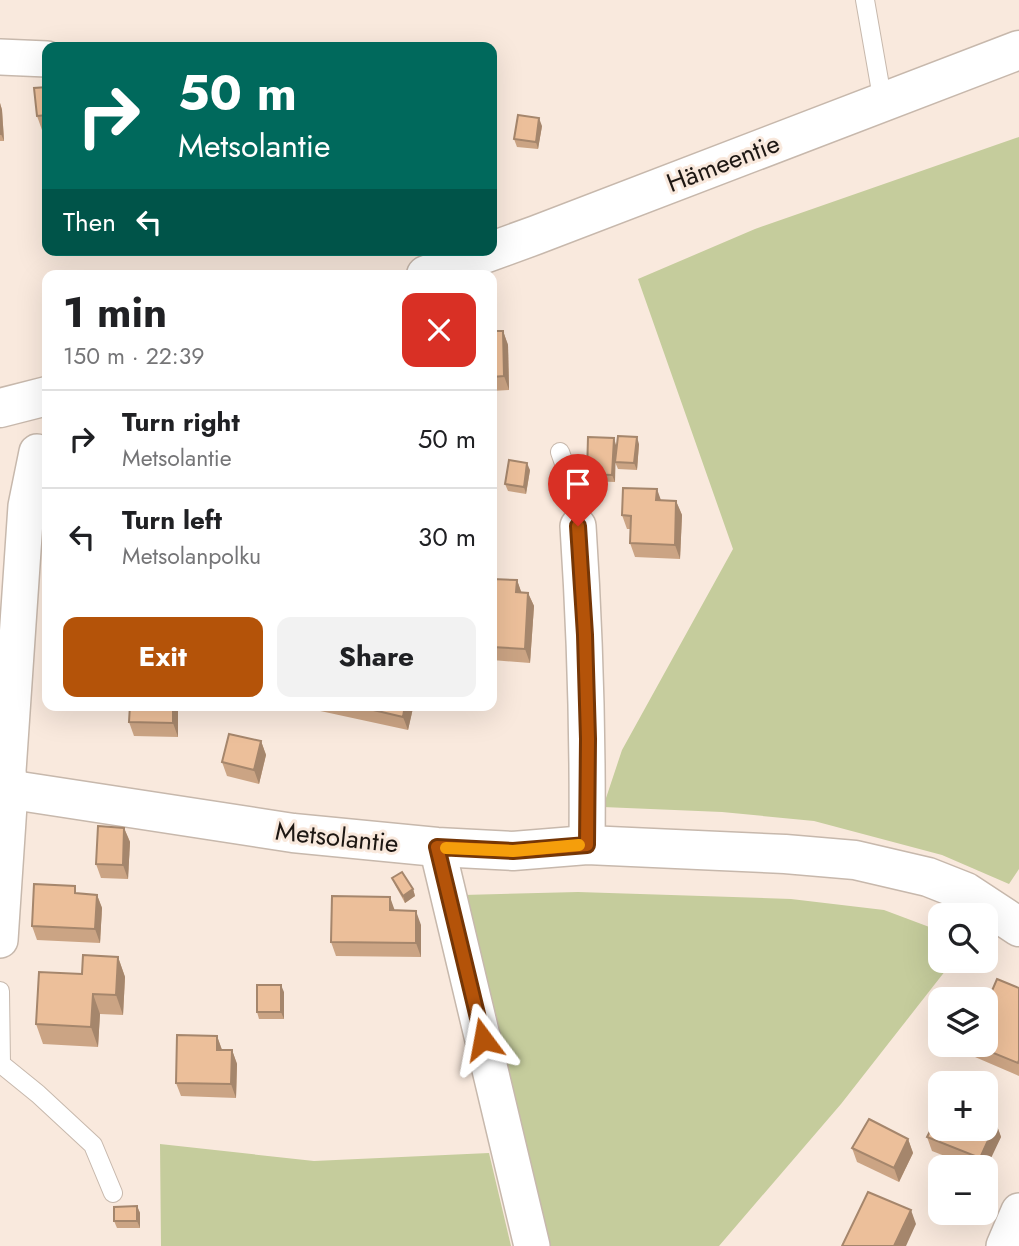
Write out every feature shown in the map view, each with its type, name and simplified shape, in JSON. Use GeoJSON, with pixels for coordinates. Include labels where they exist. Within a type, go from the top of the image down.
{"type":"FeatureCollection","features":[{"type":"Feature","properties":{"kind":"main road","name":"Hämeentie"},"geometry":{"type":"LineString","coordinates":[[497,249],[1019,50]]}},
{"type":"Feature","properties":{"kind":"main road","name":"Hämeentie"},"geometry":{"type":"LineString","coordinates":[[440,270],[478,256]]}},
{"type":"Feature","properties":{"kind":"main road"},"geometry":{"type":"LineString","coordinates":[[0,408],[42,397]]}},
{"type":"Feature","properties":{"kind":"main road","name":"Metsolantie"},"geometry":{"type":"LineString","coordinates":[[5,789],[293,833],[437,847],[513,851],[587,845],[855,860],[928,877],[1014,914]]}},
{"type":"Feature","properties":{"kind":"street"},"geometry":{"type":"LineString","coordinates":[[0,57],[42,60]]}},
{"type":"Feature","properties":{"kind":"street"},"geometry":{"type":"LineString","coordinates":[[0,940],[5,789],[26,506],[37,452]]}},
{"type":"Feature","properties":{"kind":"street"},"geometry":{"type":"LineString","coordinates":[[578,526],[588,739],[587,845]]}},
{"type":"Feature","properties":{"kind":"street"},"geometry":{"type":"LineString","coordinates":[[437,847],[532,1246]]}},
{"type":"Feature","properties":{"kind":"street"},"geometry":{"type":"LineString","coordinates":[[1004,1246],[1019,1211]]}},
{"type":"Feature","properties":{"kind":"lane"},"geometry":{"type":"LineString","coordinates":[[865,0],[883,103]]}},
{"type":"Feature","properties":{"kind":"lane"},"geometry":{"type":"LineString","coordinates":[[560,452],[574,492],[578,526]]}},
{"type":"Feature","properties":{"kind":"lane"},"geometry":{"type":"LineString","coordinates":[[0,991],[1,1064],[93,1145],[113,1193]]}},
{"type":"Feature","properties":{"kind":"green space"},"geometry":{"type":"Polygon","coordinates":[[[1019,137],[1019,869],[1009,884],[942,855],[814,821],[722,812],[603,807],[622,750],[733,549],[638,279],[755,229],[1019,137]]]}},
{"type":"Feature","properties":{"kind":"green space"},"geometry":{"type":"Polygon","coordinates":[[[578,892],[791,899],[884,910],[928,926],[928,973],[944,973],[933,987],[928,987],[928,993],[841,1104],[719,1246],[550,1246],[463,895],[578,892]]]}},
{"type":"Feature","properties":{"kind":"green space"},"geometry":{"type":"Polygon","coordinates":[[[160,1144],[314,1161],[489,1153],[511,1246],[161,1246],[160,1144]]]}},
{"type":"Feature","properties":{"kind":"building"},"geometry":{"type":"Polygon","coordinates":[[[42,87],[42,116],[37,116],[34,88],[42,87]]]}},
{"type":"Feature","properties":{"kind":"building"},"geometry":{"type":"Polygon","coordinates":[[[518,115],[539,118],[536,142],[514,139],[518,115]]]}},
{"type":"Feature","properties":{"kind":"building"},"geometry":{"type":"Polygon","coordinates":[[[497,331],[503,331],[504,376],[497,377],[497,331]]]}},
{"type":"Feature","properties":{"kind":"building"},"geometry":{"type":"Polygon","coordinates":[[[618,436],[637,437],[634,463],[615,462],[618,436]]]}},
{"type":"Feature","properties":{"kind":"building"},"geometry":{"type":"Polygon","coordinates":[[[588,437],[614,438],[612,475],[587,474],[588,437]]]}},
{"type":"Feature","properties":{"kind":"building"},"geometry":{"type":"Polygon","coordinates":[[[509,460],[527,463],[524,487],[505,484],[509,460]]]}},
{"type":"Feature","properties":{"kind":"building"},"geometry":{"type":"Polygon","coordinates":[[[623,488],[657,489],[656,500],[676,501],[675,545],[630,543],[631,516],[622,515],[623,488]]]}},
{"type":"Feature","properties":{"kind":"building"},"geometry":{"type":"Polygon","coordinates":[[[497,579],[517,580],[516,592],[528,593],[525,649],[497,647],[497,579]]]}},
{"type":"Feature","properties":{"kind":"building"},"geometry":{"type":"Polygon","coordinates":[[[130,711],[173,711],[173,723],[129,722],[130,711]]]}},
{"type":"Feature","properties":{"kind":"building"},"geometry":{"type":"Polygon","coordinates":[[[378,711],[404,711],[403,717],[378,711]]]}},
{"type":"Feature","properties":{"kind":"building"},"geometry":{"type":"Polygon","coordinates":[[[229,734],[261,741],[254,770],[222,762],[229,734]]]}},
{"type":"Feature","properties":{"kind":"building"},"geometry":{"type":"Polygon","coordinates":[[[98,826],[124,828],[123,865],[96,864],[98,826]]]}},
{"type":"Feature","properties":{"kind":"building"},"geometry":{"type":"Polygon","coordinates":[[[402,872],[413,889],[403,896],[392,878],[402,872]]]}},
{"type":"Feature","properties":{"kind":"building"},"geometry":{"type":"Polygon","coordinates":[[[34,884],[75,886],[75,893],[97,895],[95,929],[32,926],[34,884]]]}},
{"type":"Feature","properties":{"kind":"building"},"geometry":{"type":"Polygon","coordinates":[[[332,896],[390,897],[390,910],[416,911],[416,943],[331,942],[332,896]]]}},
{"type":"Feature","properties":{"kind":"building"},"geometry":{"type":"Polygon","coordinates":[[[83,955],[118,957],[116,995],[93,994],[91,1027],[36,1024],[39,972],[82,974],[83,955]]]}},
{"type":"Feature","properties":{"kind":"building"},"geometry":{"type":"Polygon","coordinates":[[[997,979],[1019,988],[1018,1063],[998,1055],[998,987],[994,987],[997,979]]]}},
{"type":"Feature","properties":{"kind":"building"},"geometry":{"type":"Polygon","coordinates":[[[257,985],[281,985],[281,1012],[257,1012],[257,985]]]}},
{"type":"Feature","properties":{"kind":"building"},"geometry":{"type":"Polygon","coordinates":[[[177,1035],[217,1036],[217,1050],[232,1050],[231,1084],[176,1083],[177,1035]]]}},
{"type":"Feature","properties":{"kind":"building"},"geometry":{"type":"Polygon","coordinates":[[[869,1119],[908,1139],[894,1168],[852,1148],[869,1119]]]}},
{"type":"Feature","properties":{"kind":"building"},"geometry":{"type":"Polygon","coordinates":[[[937,1141],[988,1141],[981,1155],[972,1155],[937,1141]]]}},
{"type":"Feature","properties":{"kind":"building"},"geometry":{"type":"Polygon","coordinates":[[[868,1192],[911,1210],[894,1246],[842,1246],[868,1192]]]}},
{"type":"Feature","properties":{"kind":"building"},"geometry":{"type":"Polygon","coordinates":[[[137,1206],[137,1221],[114,1221],[114,1207],[137,1206]]]}},
{"type":"Feature","properties":{"kind":"slow traffic"},"geometry":{"type":"LineString","coordinates":[[446,848],[513,851],[579,845]]}},
{"type":"Feature","properties":{"kind":"route"},"geometry":{"type":"LineString","coordinates":[[483,1039],[437,847],[513,851],[587,845],[588,739],[578,526]]}}]}
